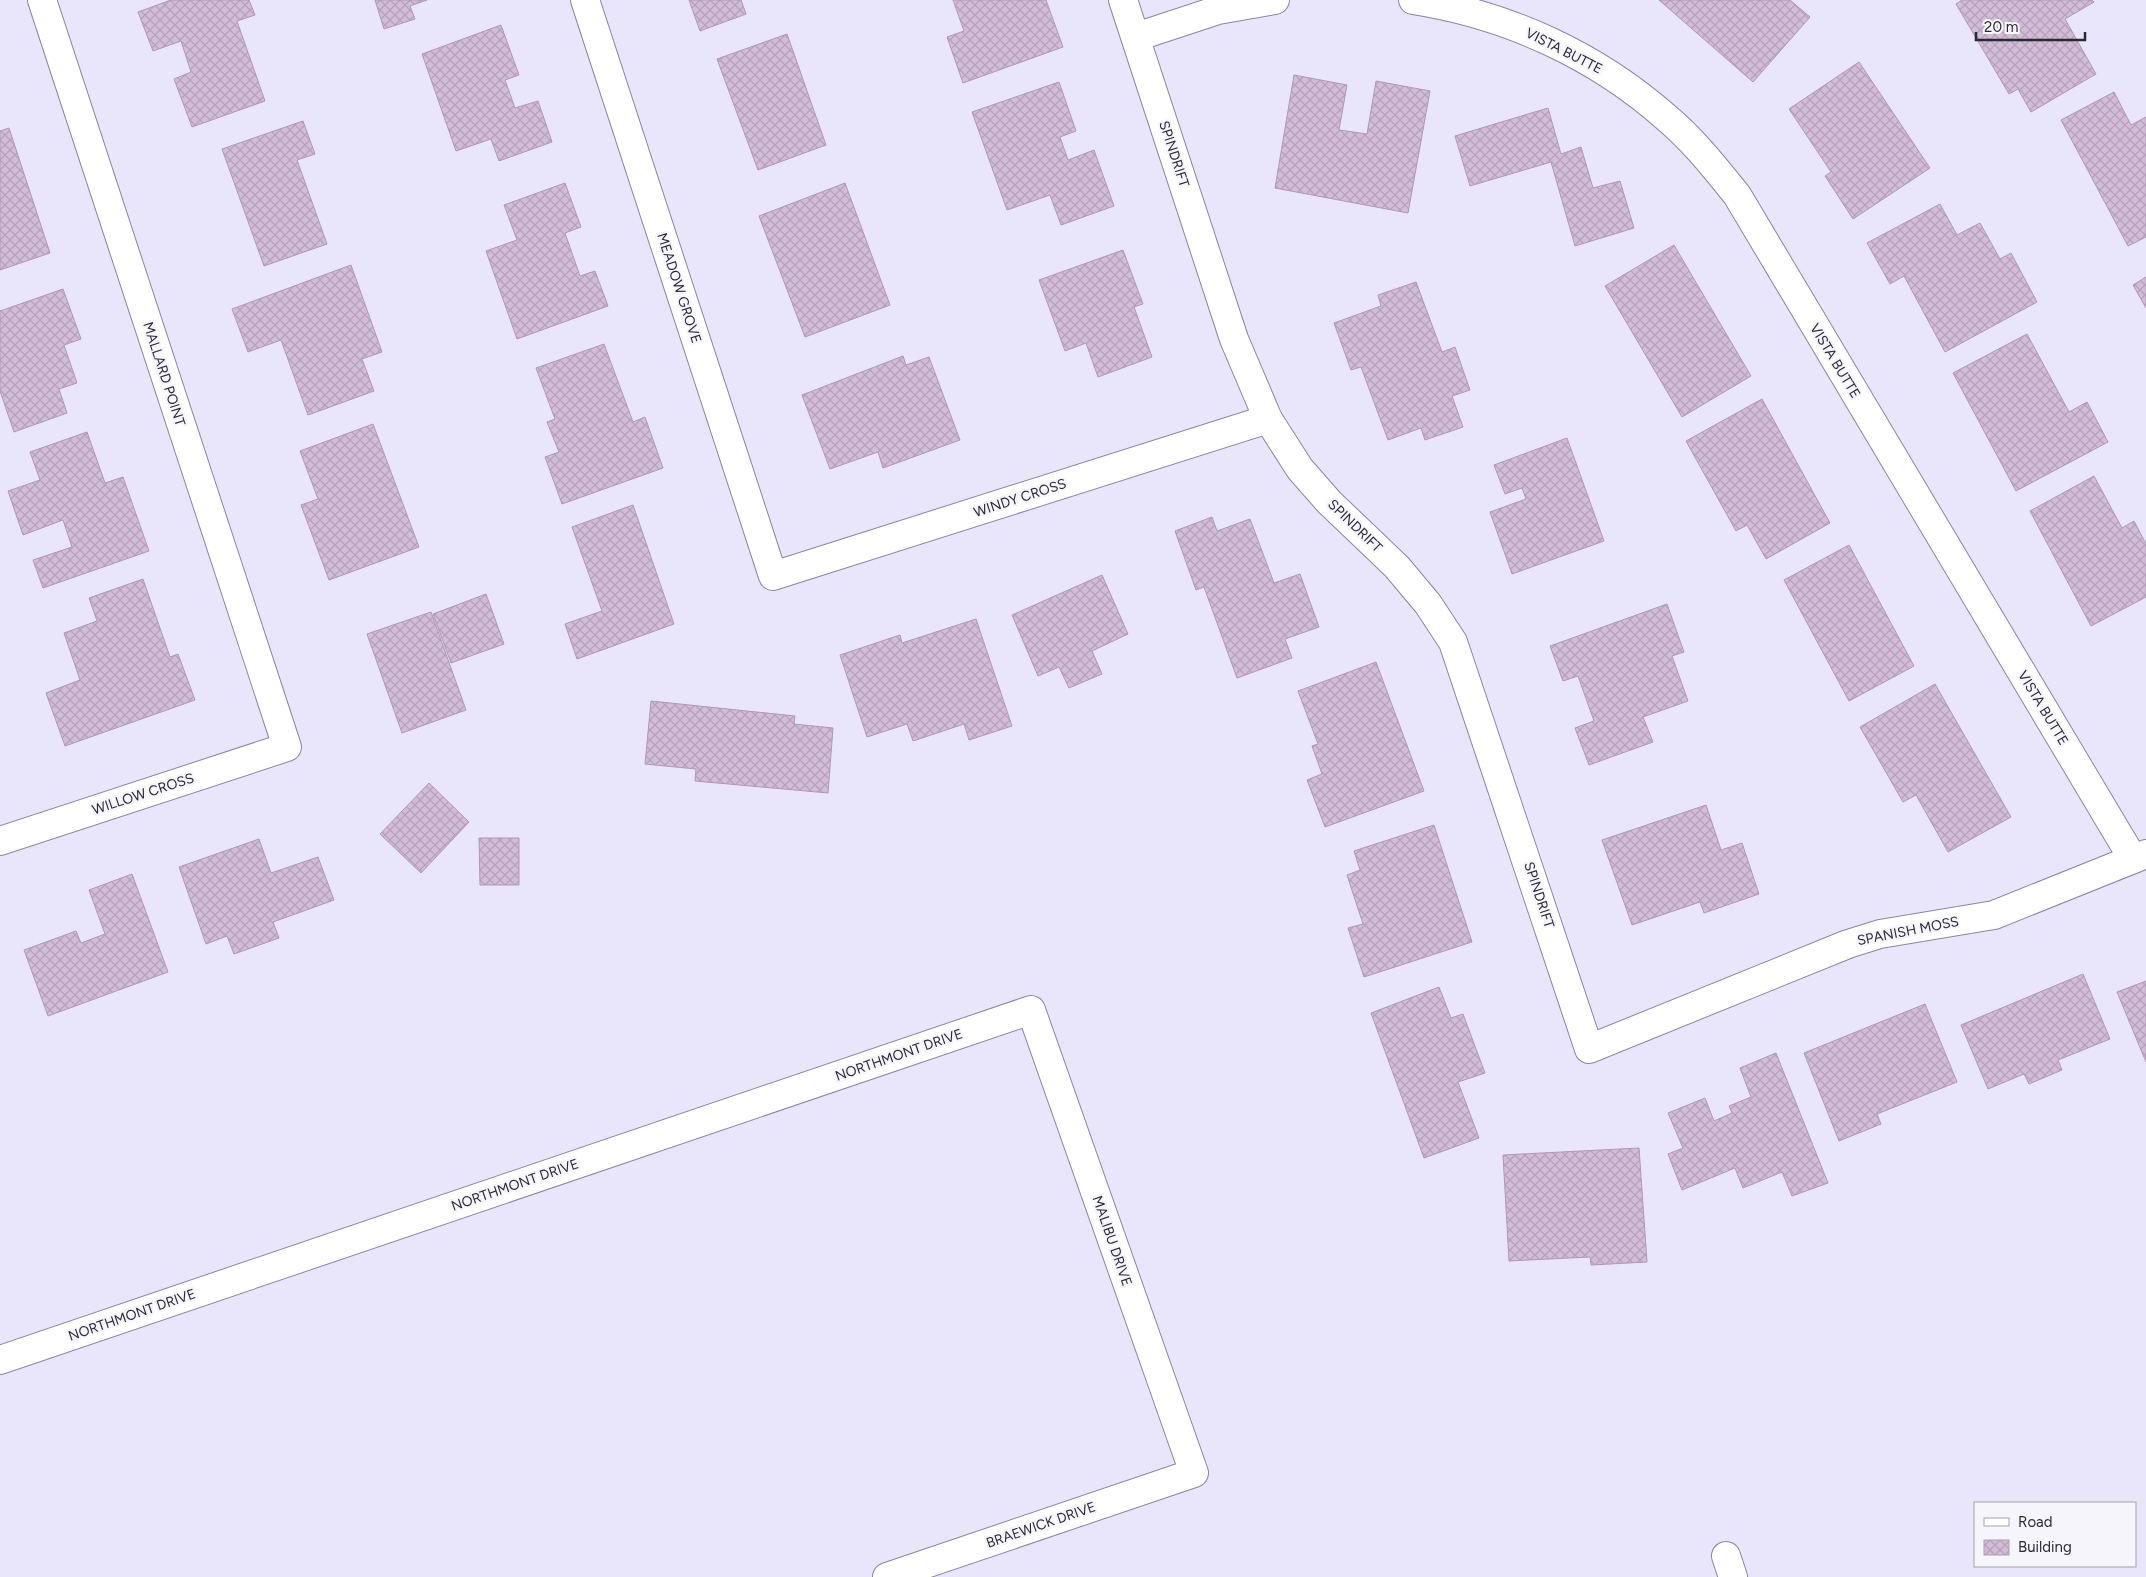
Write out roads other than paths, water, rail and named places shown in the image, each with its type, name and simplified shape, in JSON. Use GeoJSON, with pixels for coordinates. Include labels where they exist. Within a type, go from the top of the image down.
{"type":"FeatureCollection","features":[{"type":"Feature","properties":{"kind":"street","name":"MALLARD POINT"},"geometry":{"type":"LineString","coordinates":[[42,0],[287,747]]}},
{"type":"Feature","properties":{"kind":"street","name":"MEADOW GROVE"},"geometry":{"type":"LineString","coordinates":[[585,0],[772,576]]}},
{"type":"Feature","properties":{"kind":"street","name":"SPINDRIFT"},"geometry":{"type":"LineString","coordinates":[[1124,0],[1234,339],[1268,419],[1300,469],[1330,502],[1397,567],[1428,604],[1454,642],[1589,1049]]}},
{"type":"Feature","properties":{"kind":"street"},"geometry":{"type":"LineString","coordinates":[[1136,37],[1218,10],[1275,0]]}},
{"type":"Feature","properties":{"kind":"street","name":"VISTA BUTTE"},"geometry":{"type":"LineString","coordinates":[[1413,0],[1444,5],[1493,18],[1541,36],[1586,59],[1629,87],[1668,119],[1704,155],[1737,195],[2139,857]]}},
{"type":"Feature","properties":{"kind":"street","name":"WINDY CROSS"},"geometry":{"type":"LineString","coordinates":[[772,576],[1268,419]]}},
{"type":"Feature","properties":{"kind":"street","name":"WILLOW CROSS"},"geometry":{"type":"LineString","coordinates":[[0,841],[287,747]]}},
{"type":"Feature","properties":{"kind":"street","name":"SPANISH MOSS"},"geometry":{"type":"LineString","coordinates":[[1589,1049],[1848,944],[1880,934],[1994,915],[2139,857]]}},
{"type":"Feature","properties":{"kind":"street","name":"NORTHMONT DRIVE"},"geometry":{"type":"LineString","coordinates":[[0,1360],[1031,1010]]}},
{"type":"Feature","properties":{"kind":"street","name":"MALIBU DRIVE"},"geometry":{"type":"LineString","coordinates":[[1031,1010],[1194,1473]]}},
{"type":"Feature","properties":{"kind":"street","name":"BRAEWICK DRIVE"},"geometry":{"type":"LineString","coordinates":[[887,1577],[1194,1473]]}}]}
